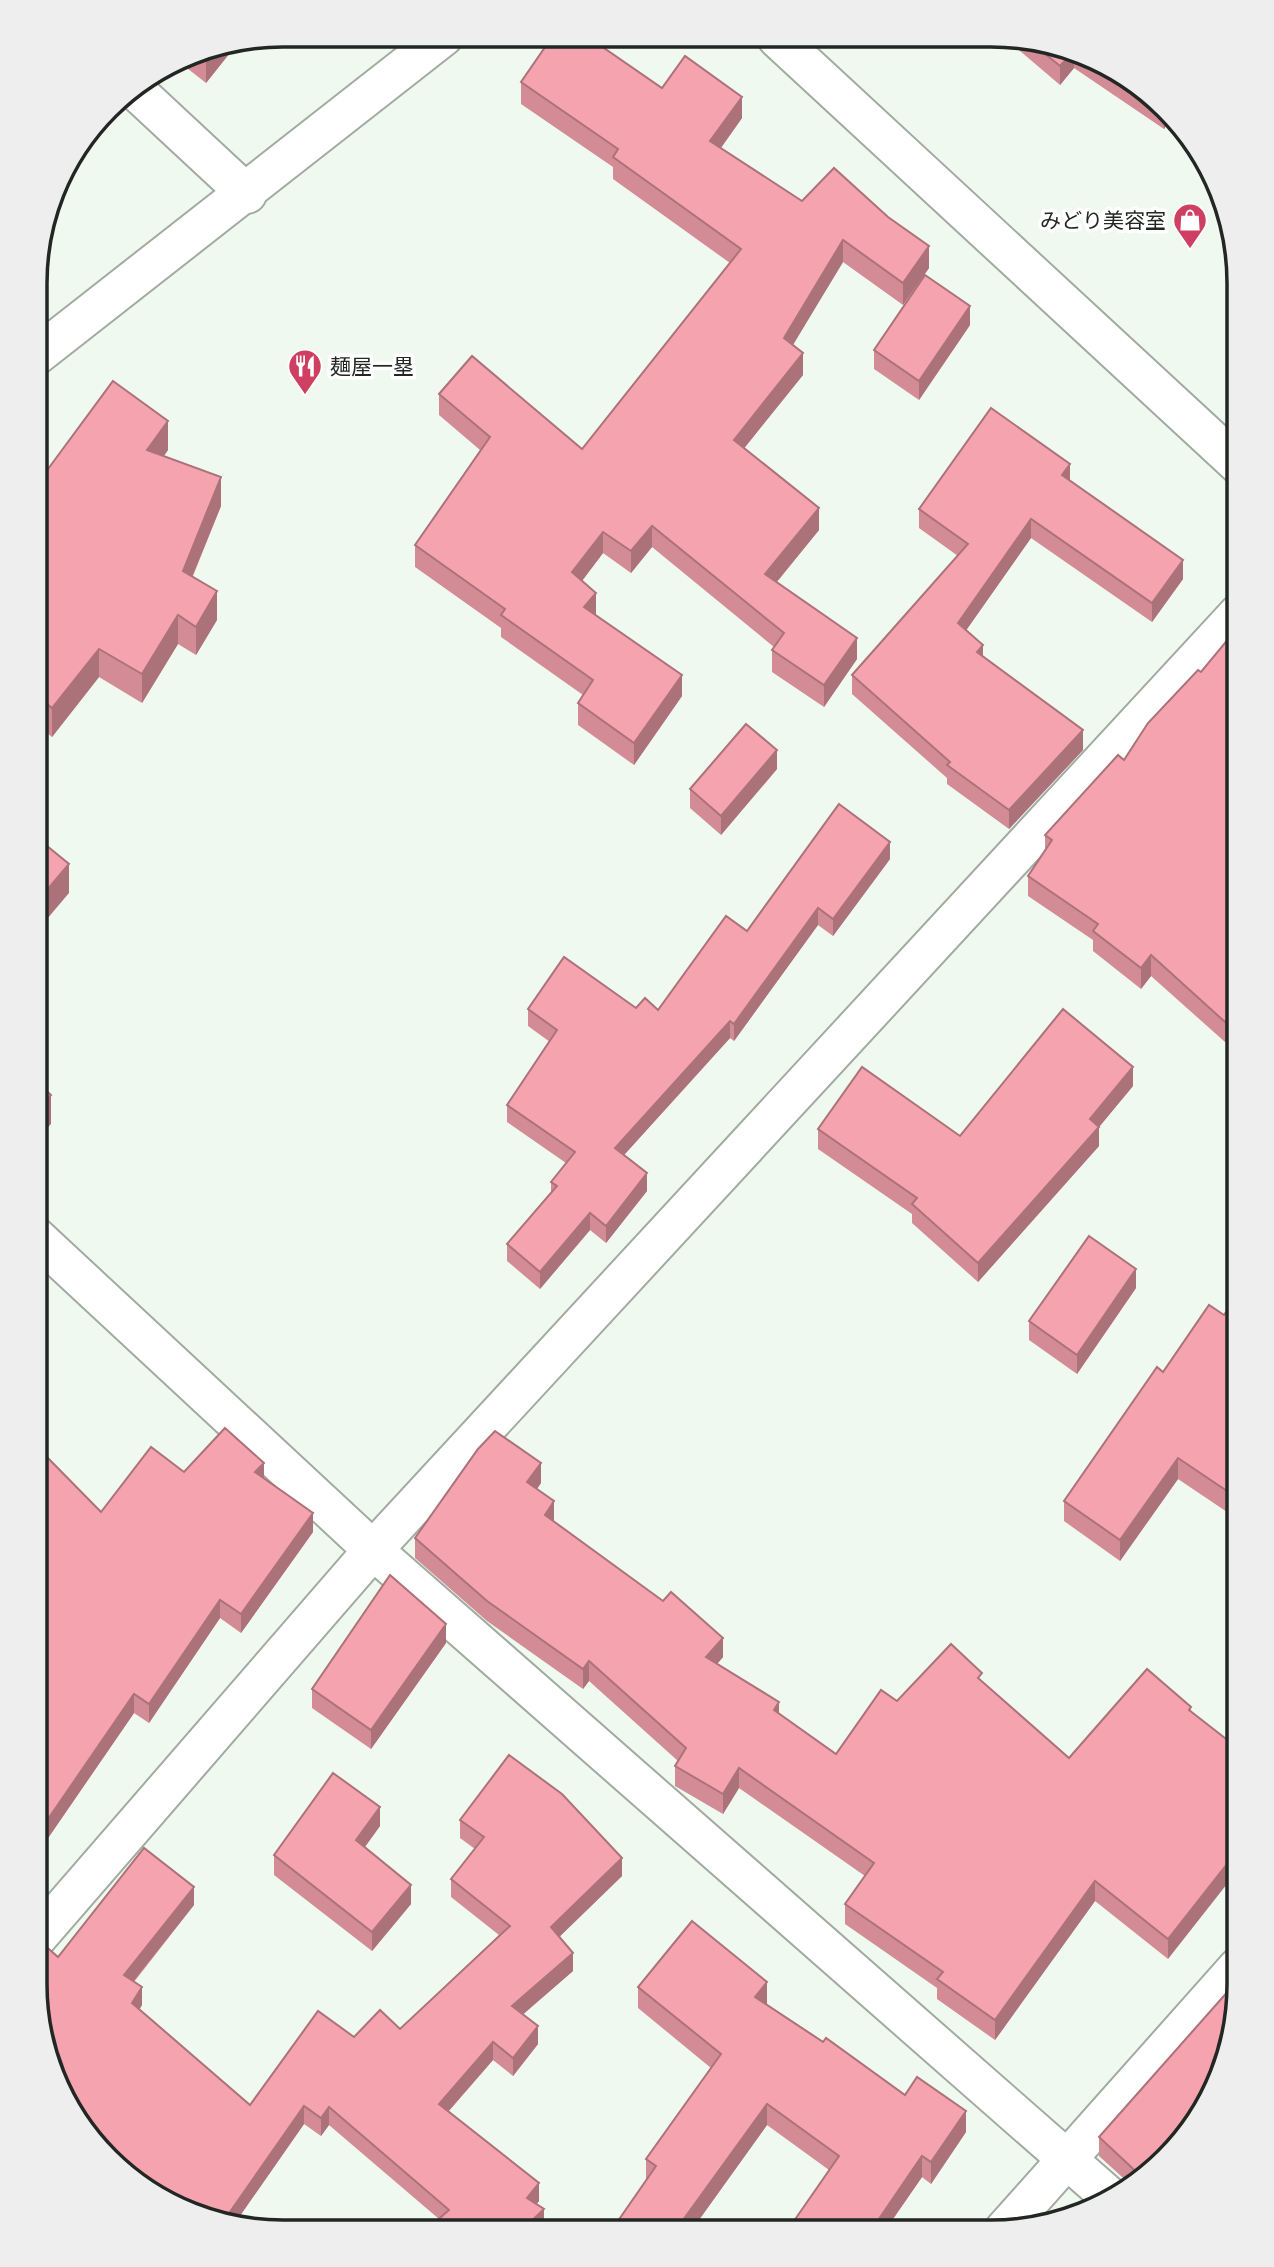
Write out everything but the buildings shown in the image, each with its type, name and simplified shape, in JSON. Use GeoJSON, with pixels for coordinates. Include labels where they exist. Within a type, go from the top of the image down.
{"type":"FeatureCollection","features":[{"type":"Feature","properties":{"kind":"street"},"geometry":{"type":"LineString","coordinates":[[787,47],[1227,454]]}},
{"type":"Feature","properties":{"kind":"street"},"geometry":{"type":"LineString","coordinates":[[47,347],[247,194],[429,48]]}},
{"type":"Feature","properties":{"kind":"street"},"geometry":{"type":"LineString","coordinates":[[141,96],[247,194]]}},
{"type":"Feature","properties":{"kind":"street"},"geometry":{"type":"LineString","coordinates":[[47,1926],[373,1550],[1227,626]]}},
{"type":"Feature","properties":{"kind":"street"},"geometry":{"type":"LineString","coordinates":[[47,1247],[373,1550],[1103,2191]]}},
{"type":"Feature","properties":{"kind":"street"},"geometry":{"type":"LineString","coordinates":[[1014,2219],[1226,1980]]}},
{"type":"Feature","properties":{"kind":"place","name":"みどり美容室"},"geometry":{"type":"Point","coordinates":[1190,250]}},
{"type":"Feature","properties":{"kind":"place","name":"麺屋一塁"},"geometry":{"type":"Point","coordinates":[305,396]}}]}
